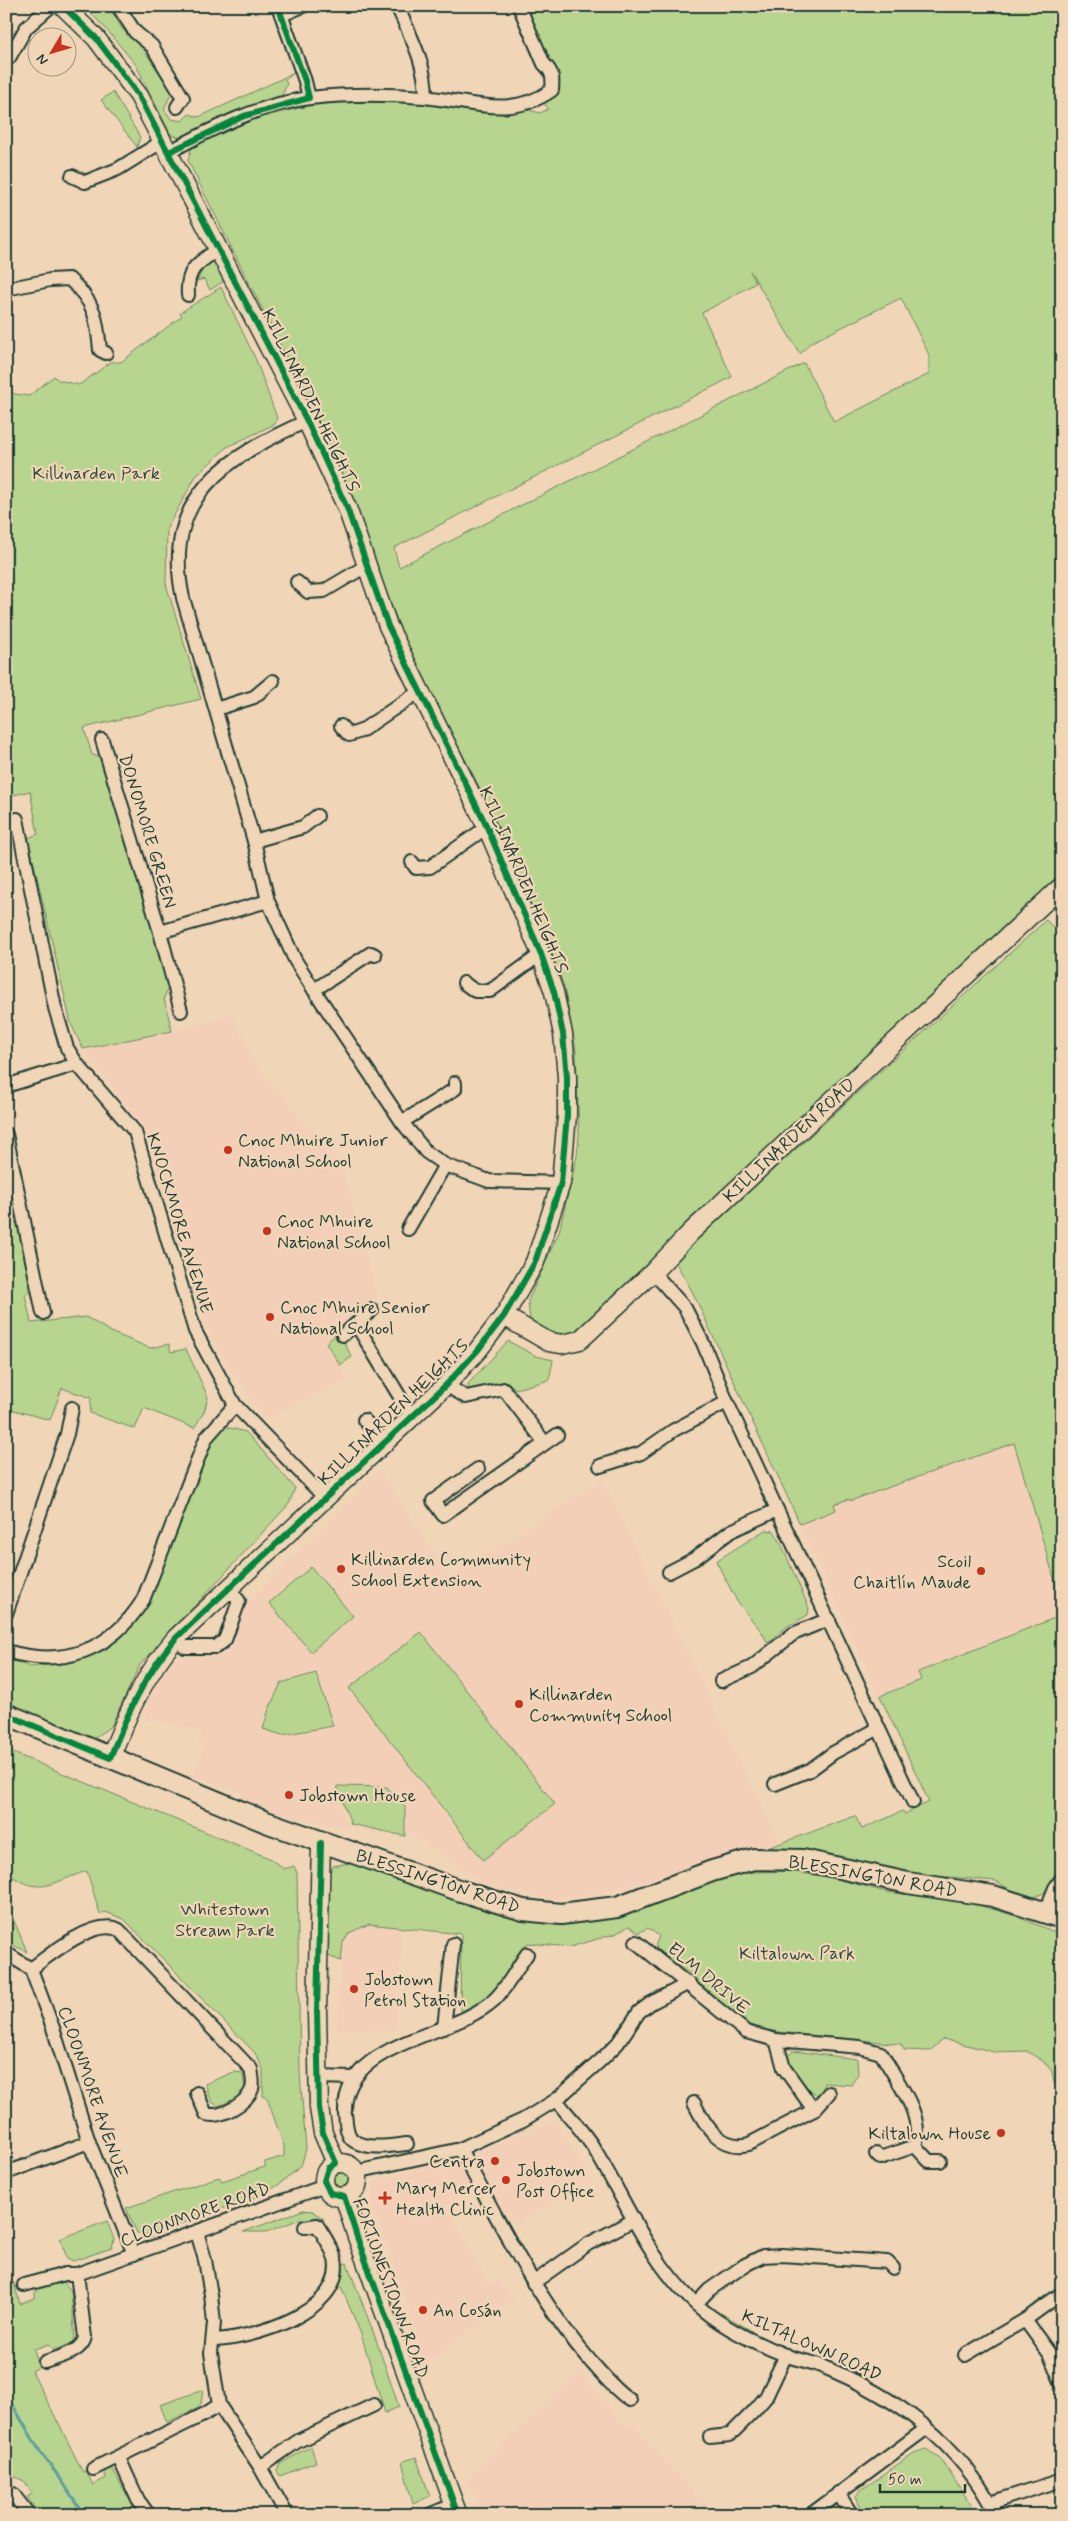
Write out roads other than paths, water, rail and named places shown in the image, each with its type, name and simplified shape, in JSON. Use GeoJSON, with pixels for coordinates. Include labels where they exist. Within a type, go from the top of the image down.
{"type":"FeatureCollection","features":[{"type":"Feature","properties":{"kind":"main road","name":"BLESSINGTON ROAD"},"geometry":{"type":"LineString","coordinates":[[6,1714],[217,1804],[461,1891],[523,1910],[561,1914],[617,1907],[712,1871],[754,1859],[803,1860],[908,1883],[994,1896],[1053,1915]]}},
{"type":"Feature","properties":{"kind":"street"},"geometry":{"type":"LineString","coordinates":[[9,58],[26,28],[51,6]]}},
{"type":"Feature","properties":{"kind":"street","name":"KILLINARDEN HEIGHTS"},"geometry":{"type":"LineString","coordinates":[[63,6],[96,38],[139,96],[220,249],[307,421],[347,508],[388,626],[487,827],[541,954],[554,992],[562,1034],[567,1078],[568,1115],[561,1183],[535,1262],[504,1316],[478,1350],[446,1385],[176,1638],[156,1662],[140,1688],[110,1758]]}},
{"type":"Feature","properties":{"kind":"street"},"geometry":{"type":"LineString","coordinates":[[118,6],[135,32],[152,46],[178,87],[183,98],[177,107]]}},
{"type":"Feature","properties":{"kind":"street"},"geometry":{"type":"LineString","coordinates":[[303,6],[280,11],[305,80],[309,98]]}},
{"type":"Feature","properties":{"kind":"street"},"geometry":{"type":"LineString","coordinates":[[397,6],[422,62],[425,73],[426,97]]}},
{"type":"Feature","properties":{"kind":"street"},"geometry":{"type":"LineString","coordinates":[[72,176],[86,182],[110,173],[166,146],[244,116],[309,98],[394,95],[426,97],[491,107],[511,107],[539,99],[552,90],[551,70],[544,64],[518,6]]}},
{"type":"Feature","properties":{"kind":"street"},"geometry":{"type":"LineString","coordinates":[[188,295],[187,284],[190,274],[198,262],[220,249]]}},
{"type":"Feature","properties":{"kind":"street"},"geometry":{"type":"LineString","coordinates":[[6,289],[50,280],[70,279],[80,288],[97,316],[100,350],[106,353]]}},
{"type":"Feature","properties":{"kind":"street"},"geometry":{"type":"LineString","coordinates":[[307,421],[242,454],[216,473],[198,496],[184,524],[178,546],[179,578],[254,841],[268,901],[295,960],[402,1122],[426,1152],[445,1165],[489,1181],[561,1183]]}},
{"type":"Feature","properties":{"kind":"street"},"geometry":{"type":"LineString","coordinates":[[297,582],[308,592],[324,591],[366,566]]}},
{"type":"Feature","properties":{"kind":"street"},"geometry":{"type":"LineString","coordinates":[[216,709],[254,697],[273,681]]}},
{"type":"Feature","properties":{"kind":"street"},"geometry":{"type":"LineString","coordinates":[[341,726],[349,735],[361,731],[420,691]]}},
{"type":"Feature","properties":{"kind":"street","name":"DONOMORE GREEN"},"geometry":{"type":"LineString","coordinates":[[102,740],[160,932],[181,1010]]}},
{"type":"Feature","properties":{"kind":"street"},"geometry":{"type":"LineString","coordinates":[[254,841],[303,827],[317,816]]}},
{"type":"Feature","properties":{"kind":"street","name":"KNOCKMORE AVENUE"},"geometry":{"type":"LineString","coordinates":[[17,819],[55,1008],[66,1048],[77,1064],[135,1132],[194,1331],[235,1405],[325,1498]]}},
{"type":"Feature","properties":{"kind":"street","name":"KILLINARDEN HEIGHTS"},"geometry":{"type":"LineString","coordinates":[[412,862],[416,868],[430,867],[487,827]]}},
{"type":"Feature","properties":{"kind":"street","name":"KILLINARDEN ROAD"},"geometry":{"type":"LineString","coordinates":[[504,1316],[549,1342],[562,1344],[580,1340],[691,1232],[1062,886]]}},
{"type":"Feature","properties":{"kind":"street","name":"DONOMORE GREEN"},"geometry":{"type":"LineString","coordinates":[[160,932],[268,901]]}},
{"type":"Feature","properties":{"kind":"street"},"geometry":{"type":"LineString","coordinates":[[314,990],[371,954],[375,954]]}},
{"type":"Feature","properties":{"kind":"street","name":"KILLINARDEN HEIGHTS"},"geometry":{"type":"LineString","coordinates":[[464,983],[475,991],[490,990],[541,954]]}},
{"type":"Feature","properties":{"kind":"street"},"geometry":{"type":"LineString","coordinates":[[6,1086],[77,1064]]}},
{"type":"Feature","properties":{"kind":"street"},"geometry":{"type":"LineString","coordinates":[[402,1122],[455,1089],[455,1083]]}},
{"type":"Feature","properties":{"kind":"street"},"geometry":{"type":"LineString","coordinates":[[6,1134],[12,1202],[43,1313]]}},
{"type":"Feature","properties":{"kind":"street"},"geometry":{"type":"LineString","coordinates":[[408,1229],[445,1165]]}},
{"type":"Feature","properties":{"kind":"street"},"geometry":{"type":"LineString","coordinates":[[652,1272],[684,1308],[703,1343],[727,1402],[913,1802]]}},
{"type":"Feature","properties":{"kind":"street"},"geometry":{"type":"LineString","coordinates":[[343,1335],[372,1310]]}},
{"type":"Feature","properties":{"kind":"street"},"geometry":{"type":"LineString","coordinates":[[356,1324],[412,1417]]}},
{"type":"Feature","properties":{"kind":"street"},"geometry":{"type":"LineString","coordinates":[[446,1385],[466,1397],[504,1389],[545,1443]]}},
{"type":"Feature","properties":{"kind":"street"},"geometry":{"type":"LineString","coordinates":[[600,1466],[641,1453],[674,1430],[727,1402]]}},
{"type":"Feature","properties":{"kind":"street"},"geometry":{"type":"LineString","coordinates":[[6,1651],[31,1657],[63,1658],[105,1641],[120,1630],[133,1616],[143,1600],[206,1438],[235,1405]]}},
{"type":"Feature","properties":{"kind":"street"},"geometry":{"type":"LineString","coordinates":[[6,1614],[67,1434],[72,1408]]}},
{"type":"Feature","properties":{"kind":"street"},"geometry":{"type":"LineString","coordinates":[[364,1420],[385,1442]]}},
{"type":"Feature","properties":{"kind":"street"},"geometry":{"type":"LineString","coordinates":[[478,1468],[433,1501],[443,1515],[557,1435]]}},
{"type":"Feature","properties":{"kind":"street"},"geometry":{"type":"LineString","coordinates":[[670,1572],[694,1559],[731,1531],[777,1510]]}},
{"type":"Feature","properties":{"kind":"street"},"geometry":{"type":"LineString","coordinates":[[176,1638],[185,1647],[216,1647],[225,1640],[239,1601],[229,1589]]}},
{"type":"Feature","properties":{"kind":"street"},"geometry":{"type":"LineString","coordinates":[[721,1681],[752,1667],[793,1634],[828,1619]]}},
{"type":"Feature","properties":{"kind":"street"},"geometry":{"type":"LineString","coordinates":[[775,1784],[810,1770],[833,1752],[879,1728]]}},
{"type":"Feature","properties":{"kind":"street"},"geometry":{"type":"LineString","coordinates":[[321,1842],[317,2011],[319,2108],[323,2133],[336,2163]]}},
{"type":"Feature","properties":{"kind":"street"},"geometry":{"type":"LineString","coordinates":[[1053,1915],[1055,1888],[1062,1878]]}},
{"type":"Feature","properties":{"kind":"street"},"geometry":{"type":"LineString","coordinates":[[6,1953],[31,1969],[90,1930],[105,1926],[119,1930],[251,2069],[253,2086],[248,2099],[220,2113],[206,2114],[197,2092]]}},
{"type":"Feature","properties":{"kind":"street","name":"ELM DRIVE"},"geometry":{"type":"LineString","coordinates":[[636,1942],[689,1983],[746,2032],[776,2040],[860,2047],[881,2053],[914,2112],[919,2135],[915,2146]]}},
{"type":"Feature","properties":{"kind":"street"},"geometry":{"type":"LineString","coordinates":[[444,2028],[453,1944]]}},
{"type":"Feature","properties":{"kind":"street"},"geometry":{"type":"LineString","coordinates":[[407,2144],[377,2148],[359,2143],[350,2138],[346,2129],[345,2110],[353,2078],[387,2051],[471,2016],[494,2000],[527,1954]]}},
{"type":"Feature","properties":{"kind":"street","name":"CLOONMORE AVENUE"},"geometry":{"type":"LineString","coordinates":[[31,1969],[53,2028],[88,2142],[134,2254]]}},
{"type":"Feature","properties":{"kind":"street"},"geometry":{"type":"LineString","coordinates":[[325,2186],[326,2172],[336,2163],[346,2163],[356,2172],[460,2148],[510,2127],[556,2100],[618,2043],[639,2012],[651,2003],[689,1983]]}},
{"type":"Feature","properties":{"kind":"street"},"geometry":{"type":"LineString","coordinates":[[776,2040],[784,2068],[814,2110]]}},
{"type":"Feature","properties":{"kind":"street"},"geometry":{"type":"LineString","coordinates":[[318,2077],[353,2078]]}},
{"type":"Feature","properties":{"kind":"street"},"geometry":{"type":"LineString","coordinates":[[694,2103],[702,2120],[714,2134],[730,2146],[739,2147],[749,2144],[814,2110],[830,2093]]}},
{"type":"Feature","properties":{"kind":"street","name":"KILTALOWN ROAD"},"geometry":{"type":"LineString","coordinates":[[556,2100],[594,2148],[632,2221],[658,2262],[696,2304],[734,2331],[786,2355],[820,2365],[863,2384],[927,2428],[952,2450],[990,2502],[996,2515]]}},
{"type":"Feature","properties":{"kind":"street"},"geometry":{"type":"LineString","coordinates":[[6,2173],[88,2142]]}},
{"type":"Feature","properties":{"kind":"street"},"geometry":{"type":"LineString","coordinates":[[876,2154],[880,2158],[915,2146],[929,2161],[940,2161]]}},
{"type":"Feature","properties":{"kind":"street"},"geometry":{"type":"LineString","coordinates":[[460,2148],[533,2283],[579,2348],[617,2391],[630,2400]]}},
{"type":"Feature","properties":{"kind":"street","name":"FORTUNESTOWN ROAD"},"geometry":{"type":"LineString","coordinates":[[325,2186],[330,2193],[344,2196],[356,2187],[356,2172]]}},
{"type":"Feature","properties":{"kind":"street","name":"CLOONMORE ROAD"},"geometry":{"type":"LineString","coordinates":[[24,2285],[65,2274],[77,2274],[325,2186]]}},
{"type":"Feature","properties":{"kind":"street","name":"FORTUNESTOWN ROAD"},"geometry":{"type":"LineString","coordinates":[[344,2196],[357,2237],[456,2510]]}},
{"type":"Feature","properties":{"kind":"street"},"geometry":{"type":"LineString","coordinates":[[533,2283],[588,2244],[632,2221]]}},
{"type":"Feature","properties":{"kind":"street"},"geometry":{"type":"LineString","coordinates":[[213,2340],[252,2334],[280,2326],[307,2311],[328,2290],[334,2275],[336,2261],[317,2225],[305,2227]]}},
{"type":"Feature","properties":{"kind":"street"},"geometry":{"type":"LineString","coordinates":[[197,2232],[208,2280],[214,2323],[211,2353],[219,2405],[260,2467],[287,2515]]}},
{"type":"Feature","properties":{"kind":"street"},"geometry":{"type":"LineString","coordinates":[[696,2304],[709,2290],[745,2265],[763,2256],[782,2255],[886,2262],[893,2268]]}},
{"type":"Feature","properties":{"kind":"street"},"geometry":{"type":"LineString","coordinates":[[45,2362],[80,2348],[84,2343],[85,2337],[77,2274]]}},
{"type":"Feature","properties":{"kind":"street"},"geometry":{"type":"LineString","coordinates":[[964,2355],[1025,2320],[1062,2293]]}},
{"type":"Feature","properties":{"kind":"street"},"geometry":{"type":"LineString","coordinates":[[1025,2320],[1049,2353],[1062,2384]]}},
{"type":"Feature","properties":{"kind":"street"},"geometry":{"type":"LineString","coordinates":[[710,2437],[730,2435],[754,2411],[766,2397],[786,2355]]}},
{"type":"Feature","properties":{"kind":"street"},"geometry":{"type":"LineString","coordinates":[[93,2469],[119,2458],[219,2405]]}},
{"type":"Feature","properties":{"kind":"street"},"geometry":{"type":"LineString","coordinates":[[260,2467],[298,2442],[374,2405]]}},
{"type":"Feature","properties":{"kind":"street"},"geometry":{"type":"LineString","coordinates":[[810,2515],[927,2428]]}},
{"type":"Feature","properties":{"kind":"street"},"geometry":{"type":"LineString","coordinates":[[119,2458],[138,2500],[149,2515]]}},
{"type":"Feature","properties":{"kind":"street"},"geometry":{"type":"LineString","coordinates":[[990,2502],[1062,2480]]}},
{"type":"Feature","properties":{"kind":"street"},"geometry":{"type":"LineString","coordinates":[[838,2493],[852,2515]]}},
{"type":"Feature","properties":{"kind":"street"},"geometry":{"type":"LineString","coordinates":[[13,2494],[30,2515]]}},
{"type":"Feature","properties":{"kind":"street"},"geometry":{"type":"LineString","coordinates":[[429,2515],[456,2510]]}},
{"type":"Feature","properties":{"kind":"waterway"},"geometry":{"type":"LineString","coordinates":[[6,2394],[41,2453],[84,2515]]}},
{"type":"Feature","properties":{"kind":"place","name":"Cnoc Mhuire Junior National School"},"geometry":{"type":"Point","coordinates":[228,1150]}},
{"type":"Feature","properties":{"kind":"place","name":"Cnoc Mhuire National School"},"geometry":{"type":"Point","coordinates":[267,1231]}},
{"type":"Feature","properties":{"kind":"place","name":"Cnoc Mhuire Senior National School"},"geometry":{"type":"Point","coordinates":[270,1317]}},
{"type":"Feature","properties":{"kind":"place","name":"Killinarden Community School Extension"},"geometry":{"type":"Point","coordinates":[341,1569]}},
{"type":"Feature","properties":{"kind":"place","name":"Scoil Chaitlín Maude"},"geometry":{"type":"Point","coordinates":[981,1571]}},
{"type":"Feature","properties":{"kind":"place","name":"Killinarden Community School"},"geometry":{"type":"Point","coordinates":[519,1704]}},
{"type":"Feature","properties":{"kind":"place","name":"Jobstown House"},"geometry":{"type":"Point","coordinates":[289,1795]}},
{"type":"Feature","properties":{"kind":"place","name":"Jobstown Petrol Station"},"geometry":{"type":"Point","coordinates":[354,1989]}},
{"type":"Feature","properties":{"kind":"place","name":"Kiltalown House"},"geometry":{"type":"Point","coordinates":[1001,2133]}},
{"type":"Feature","properties":{"kind":"place","name":"Centra"},"geometry":{"type":"Point","coordinates":[495,2161]}},
{"type":"Feature","properties":{"kind":"place","name":"Jobstown Post Office"},"geometry":{"type":"Point","coordinates":[506,2180]}},
{"type":"Feature","properties":{"kind":"place","name":"Mary Mercer Health Clinic"},"geometry":{"type":"Point","coordinates":[385,2198]}},
{"type":"Feature","properties":{"kind":"place","name":"An Cosán"},"geometry":{"type":"Point","coordinates":[423,2310]}},
{"type":"Feature","properties":{"kind":"park label","name":"Killinarden Park"},"geometry":{"type":"Point","coordinates":[96,473]}},
{"type":"Feature","properties":{"kind":"park label","name":"Whitestown Stream Park"},"geometry":{"type":"Point","coordinates":[225,1919]}},
{"type":"Feature","properties":{"kind":"park label","name":"Kiltalown Park"},"geometry":{"type":"Point","coordinates":[797,1953]}}]}
